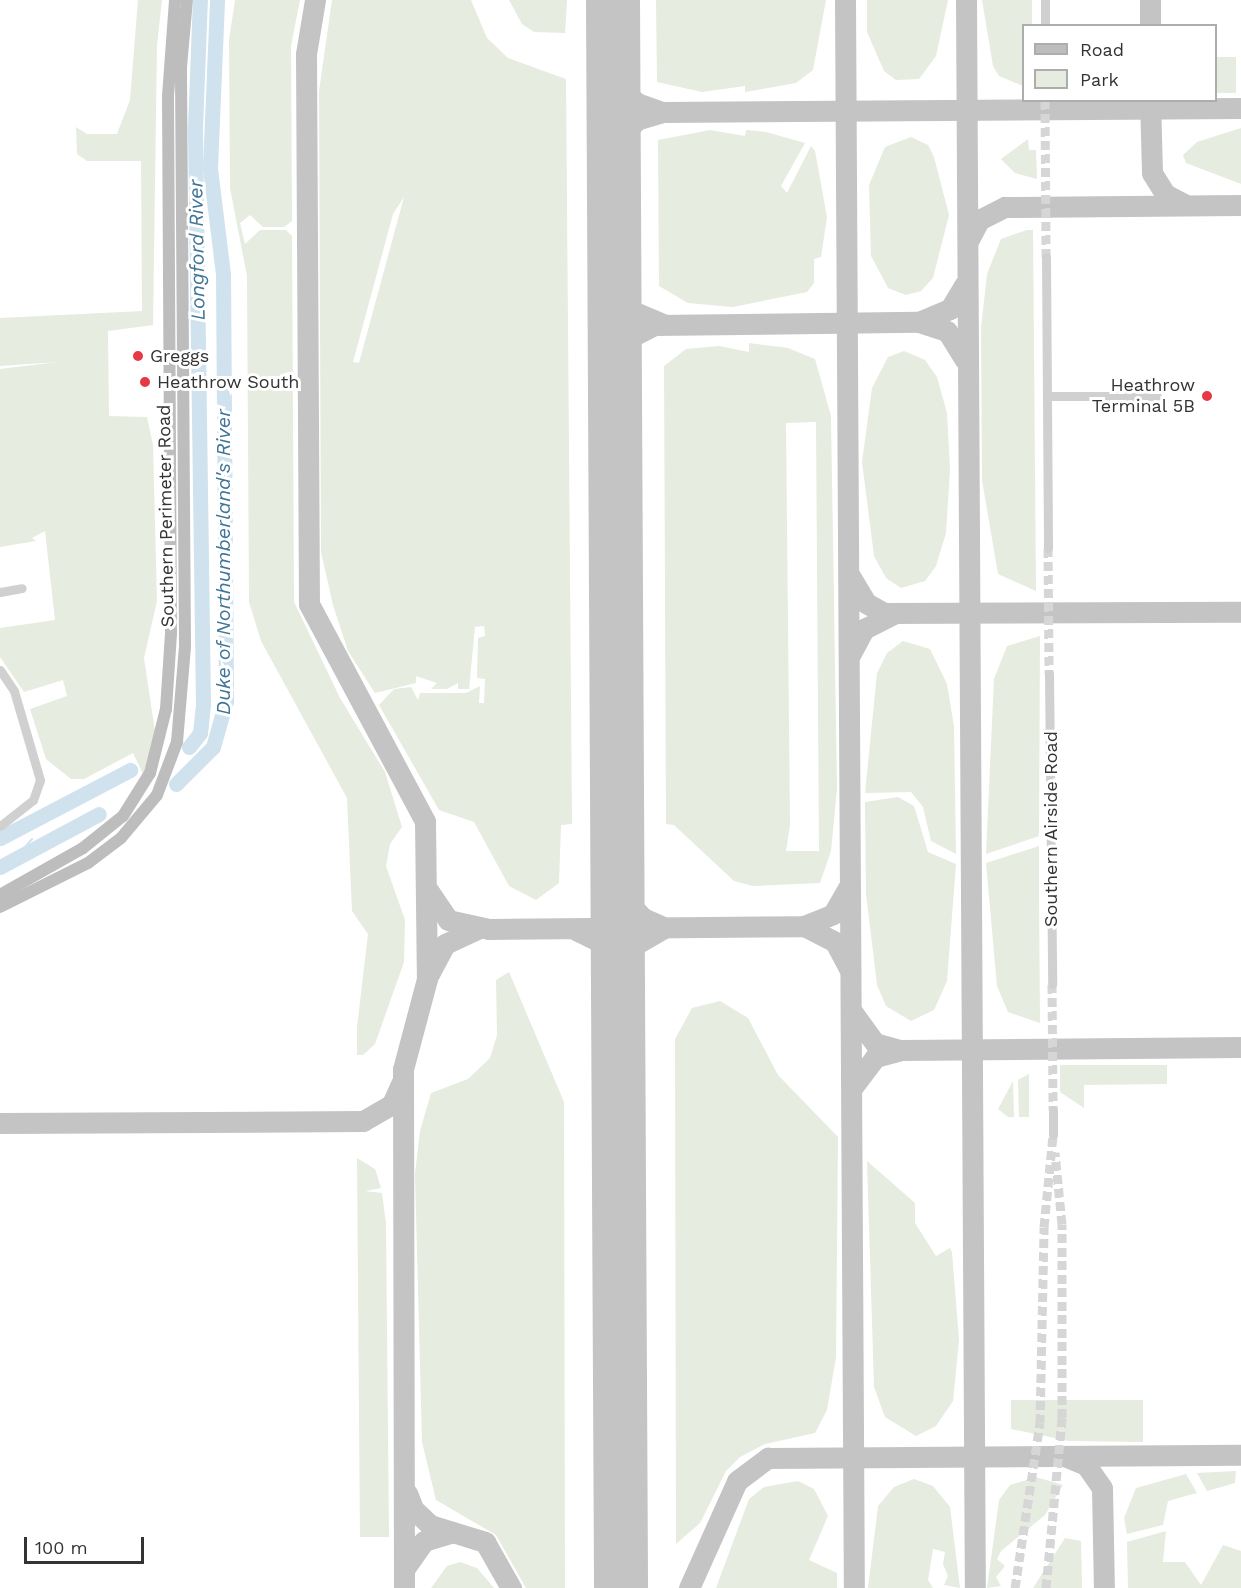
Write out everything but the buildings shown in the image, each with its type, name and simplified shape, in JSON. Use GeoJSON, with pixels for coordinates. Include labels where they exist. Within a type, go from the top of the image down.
{"type":"FeatureCollection","features":[{"type":"Feature","properties":{"kind":"street","name":"Southern Perimeter Road"},"geometry":{"type":"LineString","coordinates":[[0,895],[83,848],[123,816],[150,773],[166,709],[171,634],[168,96],[175,0]]}},
{"type":"Feature","properties":{"kind":"street","name":"Southern Perimeter Road"},"geometry":{"type":"LineString","coordinates":[[0,907],[88,863],[121,838],[157,795],[181,721],[181,67],[188,0]]}},
{"type":"Feature","properties":{"kind":"street"},"geometry":{"type":"LineString","coordinates":[[1045,0],[1045,24]]}},
{"type":"Feature","properties":{"kind":"street"},"geometry":{"type":"LineString","coordinates":[[1046,257],[1050,396],[1048,548]]}},
{"type":"Feature","properties":{"kind":"street"},"geometry":{"type":"LineString","coordinates":[[1050,396],[1157,396]]}},
{"type":"Feature","properties":{"kind":"street"},"geometry":{"type":"LineString","coordinates":[[0,592],[22,588]]}},
{"type":"Feature","properties":{"kind":"street"},"geometry":{"type":"LineString","coordinates":[[0,670],[14,691],[32,744],[38,791],[0,826]]}},
{"type":"Feature","properties":{"kind":"street","name":"Southern Airside Road"},"geometry":{"type":"LineString","coordinates":[[1049,674],[1052,984]]}},
{"type":"Feature","properties":{"kind":"street"},"geometry":{"type":"LineString","coordinates":[[1053,1110],[1053,1134]]}},
{"type":"Feature","properties":{"kind":"green space"},"geometry":{"type":"Polygon","coordinates":[[[138,0],[162,0],[157,45],[153,325],[108,331],[109,416],[147,417],[153,445],[157,601],[144,658],[156,738],[143,774],[133,753],[84,779],[71,779],[46,759],[30,709],[67,696],[63,680],[24,692],[0,657],[0,628],[55,620],[45,531],[32,538],[36,541],[0,547],[0,369],[58,362],[0,366],[0,318],[142,311],[141,161],[87,161],[77,154],[76,127],[87,134],[117,134],[130,100],[138,0]]]}},
{"type":"Feature","properties":{"kind":"green space"},"geometry":{"type":"Polygon","coordinates":[[[235,0],[300,0],[291,46],[292,221],[284,227],[263,227],[250,215],[240,223],[245,244],[260,230],[286,230],[292,236],[294,602],[340,698],[385,772],[402,827],[390,844],[386,866],[405,920],[404,962],[375,1044],[363,1055],[357,1055],[357,1027],[368,934],[352,911],[347,798],[261,641],[249,602],[247,276],[230,188],[229,40],[235,0]]]}},
{"type":"Feature","properties":{"kind":"green space"},"geometry":{"type":"Polygon","coordinates":[[[332,0],[471,0],[487,38],[508,58],[566,79],[572,824],[561,825],[559,883],[536,900],[509,886],[474,822],[439,810],[379,705],[394,689],[411,687],[418,700],[420,693],[466,693],[480,686],[479,703],[484,703],[485,679],[477,678],[478,638],[485,636],[484,626],[475,627],[469,689],[458,689],[458,683],[447,689],[431,689],[437,683],[416,676],[416,683],[375,693],[348,651],[333,605],[321,552],[319,91],[332,0]],[[404,197],[393,214],[353,362],[359,363],[404,197]]]}},
{"type":"Feature","properties":{"kind":"green space"},"geometry":{"type":"Polygon","coordinates":[[[509,0],[567,0],[565,33],[534,32],[522,24],[509,0]]]}},
{"type":"Feature","properties":{"kind":"green space"},"geometry":{"type":"Polygon","coordinates":[[[656,0],[826,0],[813,70],[796,83],[745,92],[745,86],[702,92],[657,82],[656,0]]]}},
{"type":"Feature","properties":{"kind":"green space"},"geometry":{"type":"Polygon","coordinates":[[[867,0],[948,0],[936,56],[919,79],[896,80],[884,71],[867,32],[867,0]]]}},
{"type":"Feature","properties":{"kind":"green space"},"geometry":{"type":"Polygon","coordinates":[[[982,0],[1032,0],[1032,24],[1022,24],[1022,86],[999,76],[993,66],[982,0]]]}},
{"type":"Feature","properties":{"kind":"green space"},"geometry":{"type":"Polygon","coordinates":[[[1217,57],[1236,57],[1236,93],[1217,93],[1217,57]]]}},
{"type":"Feature","properties":{"kind":"green space"},"geometry":{"type":"Polygon","coordinates":[[[1241,128],[1241,184],[1186,163],[1183,155],[1197,142],[1241,128]]]}},
{"type":"Feature","properties":{"kind":"green space"},"geometry":{"type":"Polygon","coordinates":[[[710,130],[745,136],[746,130],[766,132],[805,143],[781,186],[787,193],[811,146],[815,151],[827,217],[821,257],[814,259],[814,283],[807,292],[733,307],[688,303],[659,286],[658,140],[710,130]]]}},
{"type":"Feature","properties":{"kind":"green space"},"geometry":{"type":"Polygon","coordinates":[[[911,137],[928,145],[934,157],[949,215],[933,278],[921,291],[906,295],[888,288],[871,256],[869,185],[885,147],[911,137]]]}},
{"type":"Feature","properties":{"kind":"green space"},"geometry":{"type":"Polygon","coordinates":[[[1028,139],[1029,150],[1036,150],[1037,179],[1015,173],[1001,159],[1028,139]]]}},
{"type":"Feature","properties":{"kind":"green space"},"geometry":{"type":"Polygon","coordinates":[[[1033,230],[1036,591],[998,574],[982,480],[981,328],[987,274],[1001,239],[1033,230]]]}},
{"type":"Feature","properties":{"kind":"green space"},"geometry":{"type":"Polygon","coordinates":[[[749,343],[788,348],[815,359],[831,416],[837,789],[831,851],[820,883],[753,886],[734,881],[674,825],[666,824],[664,366],[686,349],[719,346],[749,352],[749,343]],[[816,422],[786,423],[790,825],[786,851],[819,851],[816,422]]]}},
{"type":"Feature","properties":{"kind":"green space"},"geometry":{"type":"Polygon","coordinates":[[[904,351],[925,360],[937,377],[947,413],[950,470],[946,533],[936,566],[925,581],[901,588],[886,578],[874,556],[862,462],[872,388],[888,357],[904,351]]]}},
{"type":"Feature","properties":{"kind":"green space"},"geometry":{"type":"Polygon","coordinates":[[[1040,636],[1039,836],[986,854],[994,679],[1007,646],[1040,636]]]}},
{"type":"Feature","properties":{"kind":"green space"},"geometry":{"type":"Polygon","coordinates":[[[903,641],[930,649],[947,684],[954,726],[956,854],[931,841],[923,807],[911,792],[865,793],[877,673],[887,653],[903,641]]]}},
{"type":"Feature","properties":{"kind":"green space"},"geometry":{"type":"Polygon","coordinates":[[[898,797],[914,806],[928,852],[956,864],[947,981],[934,1010],[911,1021],[886,1006],[877,985],[866,894],[865,802],[898,797]]]}},
{"type":"Feature","properties":{"kind":"green space"},"geometry":{"type":"Polygon","coordinates":[[[1039,846],[1040,1023],[1008,1012],[997,986],[986,863],[1039,846]]]}},
{"type":"Feature","properties":{"kind":"green space"},"geometry":{"type":"Polygon","coordinates":[[[509,972],[564,1102],[565,1588],[526,1588],[496,1535],[436,1500],[422,1442],[415,1174],[420,1131],[431,1093],[468,1079],[490,1058],[497,1035],[496,980],[509,972]]]}},
{"type":"Feature","properties":{"kind":"green space"},"geometry":{"type":"Polygon","coordinates":[[[720,1001],[748,1018],[778,1075],[838,1137],[836,1357],[827,1410],[815,1433],[765,1444],[740,1457],[726,1471],[700,1523],[676,1544],[675,1039],[692,1008],[720,1001]]]}},
{"type":"Feature","properties":{"kind":"green space"},"geometry":{"type":"Polygon","coordinates":[[[1060,1065],[1167,1065],[1167,1084],[1084,1085],[1084,1108],[1060,1092],[1060,1065]]]}},
{"type":"Feature","properties":{"kind":"green space"},"geometry":{"type":"Polygon","coordinates":[[[1029,1074],[1029,1117],[1019,1117],[1018,1080],[1029,1074]]]}},
{"type":"Feature","properties":{"kind":"green space"},"geometry":{"type":"Polygon","coordinates":[[[1013,1081],[1014,1117],[1008,1117],[998,1109],[1013,1081]]]}},
{"type":"Feature","properties":{"kind":"green space"},"geometry":{"type":"Polygon","coordinates":[[[357,1158],[375,1169],[381,1188],[365,1191],[382,1193],[386,1224],[389,1537],[360,1537],[357,1158]]]}},
{"type":"Feature","properties":{"kind":"green space"},"geometry":{"type":"Polygon","coordinates":[[[867,1161],[915,1203],[915,1223],[936,1256],[950,1248],[952,1252],[959,1340],[953,1401],[936,1426],[916,1436],[885,1417],[874,1387],[867,1161]]]}},
{"type":"Feature","properties":{"kind":"green space"},"geometry":{"type":"Polygon","coordinates":[[[1011,1400],[1143,1400],[1143,1442],[1069,1441],[1011,1429],[1011,1400]]]}},
{"type":"Feature","properties":{"kind":"green space"},"geometry":{"type":"Polygon","coordinates":[[[1236,1471],[1235,1483],[1207,1491],[1197,1473],[1236,1471]]]}},
{"type":"Feature","properties":{"kind":"green space"},"geometry":{"type":"Polygon","coordinates":[[[1186,1474],[1197,1493],[1168,1501],[1163,1525],[1127,1534],[1124,1518],[1136,1488],[1186,1474]]]}},
{"type":"Feature","properties":{"kind":"green space"},"geometry":{"type":"Polygon","coordinates":[[[1036,1477],[1063,1485],[1045,1515],[1001,1551],[997,1559],[1005,1566],[996,1577],[1001,1586],[987,1588],[999,1500],[1010,1485],[1036,1477]]]}},
{"type":"Feature","properties":{"kind":"green space"},"geometry":{"type":"Polygon","coordinates":[[[914,1479],[933,1486],[950,1507],[960,1588],[944,1585],[948,1576],[943,1564],[945,1552],[933,1549],[928,1580],[933,1588],[868,1588],[878,1506],[894,1487],[914,1479]]]}},
{"type":"Feature","properties":{"kind":"green space"},"geometry":{"type":"Polygon","coordinates":[[[798,1481],[814,1489],[828,1516],[809,1560],[837,1573],[837,1588],[716,1588],[749,1499],[764,1487],[798,1481]]]}},
{"type":"Feature","properties":{"kind":"green space"},"geometry":{"type":"Polygon","coordinates":[[[1166,1531],[1163,1562],[1185,1562],[1201,1585],[1223,1545],[1241,1551],[1241,1588],[1128,1588],[1127,1542],[1166,1531]]]}},
{"type":"Feature","properties":{"kind":"green space"},"geometry":{"type":"Polygon","coordinates":[[[1065,1538],[1081,1541],[1082,1588],[1033,1588],[1065,1538]]]}},
{"type":"Feature","properties":{"kind":"green space"},"geometry":{"type":"Polygon","coordinates":[[[460,1562],[477,1568],[494,1588],[431,1588],[447,1566],[460,1562]]]}},
{"type":"Feature","properties":{"kind":"waterway","name":"Longford River"},"geometry":{"type":"LineString","coordinates":[[189,747],[200,733],[203,704],[195,128],[200,0]]}},
{"type":"Feature","properties":{"kind":"waterway","name":"Duke of Northumberland's River"},"geometry":{"type":"LineString","coordinates":[[176,784],[213,747],[226,701],[223,274],[210,168],[217,0]]}},
{"type":"Feature","properties":{"kind":"waterway","name":"Longford River"},"geometry":{"type":"LineString","coordinates":[[0,838],[130,770]]}},
{"type":"Feature","properties":{"kind":"waterway","name":"Duke of Northumberland's River"},"geometry":{"type":"LineString","coordinates":[[0,867],[99,814]]}},
{"type":"Feature","properties":{"kind":"waterway"},"geometry":{"type":"LineString","coordinates":[[19,854],[32,839]]}},
{"type":"Feature","properties":{"kind":"taxiway"},"geometry":{"type":"LineString","coordinates":[[315,0],[306,54],[309,604],[425,821],[427,979],[403,1069],[404,1588]]}},
{"type":"Feature","properties":{"kind":"taxiway"},"geometry":{"type":"LineString","coordinates":[[845,0],[854,1588]]}},
{"type":"Feature","properties":{"kind":"taxiway"},"geometry":{"type":"LineString","coordinates":[[966,0],[975,1588]]}},
{"type":"Feature","properties":{"kind":"taxiway"},"geometry":{"type":"LineString","coordinates":[[1150,0],[1150,24]]}},
{"type":"Feature","properties":{"kind":"taxiway"},"geometry":{"type":"LineString","coordinates":[[613,62],[623,92],[637,103],[662,112]]}},
{"type":"Feature","properties":{"kind":"taxiway"},"geometry":{"type":"LineString","coordinates":[[1150,102],[1152,173],[1165,194],[1184,204]]}},
{"type":"Feature","properties":{"kind":"taxiway"},"geometry":{"type":"LineString","coordinates":[[613,159],[617,143],[636,120],[662,112],[1241,108]]}},
{"type":"Feature","properties":{"kind":"taxiway"},"geometry":{"type":"LineString","coordinates":[[968,241],[979,220],[1005,207],[1241,205]]}},
{"type":"Feature","properties":{"kind":"taxiway"},"geometry":{"type":"LineString","coordinates":[[614,275],[632,311],[663,324]]}},
{"type":"Feature","properties":{"kind":"taxiway"},"geometry":{"type":"LineString","coordinates":[[919,322],[950,309],[965,284]]}},
{"type":"Feature","properties":{"kind":"taxiway"},"geometry":{"type":"LineString","coordinates":[[615,413],[621,352],[635,335],[655,325],[919,322],[947,331],[965,360]]}},
{"type":"Feature","properties":{"kind":"taxiway"},"geometry":{"type":"LineString","coordinates":[[850,576],[866,603],[884,613],[1241,612]]}},
{"type":"Feature","properties":{"kind":"taxiway"},"geometry":{"type":"LineString","coordinates":[[850,655],[864,629],[895,613]]}},
{"type":"Feature","properties":{"kind":"taxiway"},"geometry":{"type":"LineString","coordinates":[[617,835],[625,899],[643,918],[661,926]]}},
{"type":"Feature","properties":{"kind":"taxiway"},"geometry":{"type":"LineString","coordinates":[[428,890],[448,920],[489,929],[804,926],[833,914],[848,888]]}},
{"type":"Feature","properties":{"kind":"taxiway"},"geometry":{"type":"LineString","coordinates":[[804,926],[835,942],[849,968]]}},
{"type":"Feature","properties":{"kind":"taxiway"},"geometry":{"type":"LineString","coordinates":[[429,974],[445,944],[477,929]]}},
{"type":"Feature","properties":{"kind":"taxiway"},"geometry":{"type":"LineString","coordinates":[[620,983],[633,946],[662,929]]}},
{"type":"Feature","properties":{"kind":"taxiway"},"geometry":{"type":"LineString","coordinates":[[576,930],[599,941],[614,962],[618,1021]]}},
{"type":"Feature","properties":{"kind":"taxiway"},"geometry":{"type":"LineString","coordinates":[[853,1013],[875,1043],[900,1050]]}},
{"type":"Feature","properties":{"kind":"taxiway"},"geometry":{"type":"LineString","coordinates":[[852,1088],[875,1057],[901,1050],[1241,1047]]}},
{"type":"Feature","properties":{"kind":"taxiway"},"geometry":{"type":"LineString","coordinates":[[0,1123],[363,1121],[392,1104],[401,1084]]}},
{"type":"Feature","properties":{"kind":"taxiway"},"geometry":{"type":"LineString","coordinates":[[689,1588],[737,1481],[768,1458],[1241,1455]]}},
{"type":"Feature","properties":{"kind":"taxiway"},"geometry":{"type":"LineString","coordinates":[[1067,1457],[1086,1465],[1102,1488],[1104,1588]]}},
{"type":"Feature","properties":{"kind":"taxiway"},"geometry":{"type":"LineString","coordinates":[[407,1493],[413,1509],[430,1525],[485,1542],[511,1588]]}},
{"type":"Feature","properties":{"kind":"taxiway"},"geometry":{"type":"LineString","coordinates":[[405,1568],[424,1541],[453,1532]]}},
{"type":"Feature","properties":{"kind":"runway"},"geometry":{"type":"LineString","coordinates":[[613,0],[621,1588]]}},
{"type":"Feature","properties":{"kind":"tunnel"},"geometry":{"type":"LineString","coordinates":[[1045,102],[1046,257]]}},
{"type":"Feature","properties":{"kind":"tunnel"},"geometry":{"type":"LineString","coordinates":[[1048,548],[1049,674]]}},
{"type":"Feature","properties":{"kind":"tunnel"},"geometry":{"type":"LineString","coordinates":[[1052,984],[1053,1110]]}},
{"type":"Feature","properties":{"kind":"tunnel"},"geometry":{"type":"LineString","coordinates":[[1015,1588],[1040,1423],[1044,1227],[1053,1135]]}},
{"type":"Feature","properties":{"kind":"tunnel"},"geometry":{"type":"LineString","coordinates":[[1046,1588],[1062,1418],[1062,1224],[1055,1152]]}},
{"type":"Feature","properties":{"kind":"place","name":"Greggs"},"geometry":{"type":"Point","coordinates":[138,356]}},
{"type":"Feature","properties":{"kind":"place","name":"Heathrow South"},"geometry":{"type":"Point","coordinates":[145,382]}},
{"type":"Feature","properties":{"kind":"place","name":"Heathrow Terminal 5B"},"geometry":{"type":"Point","coordinates":[1207,396]}}]}
